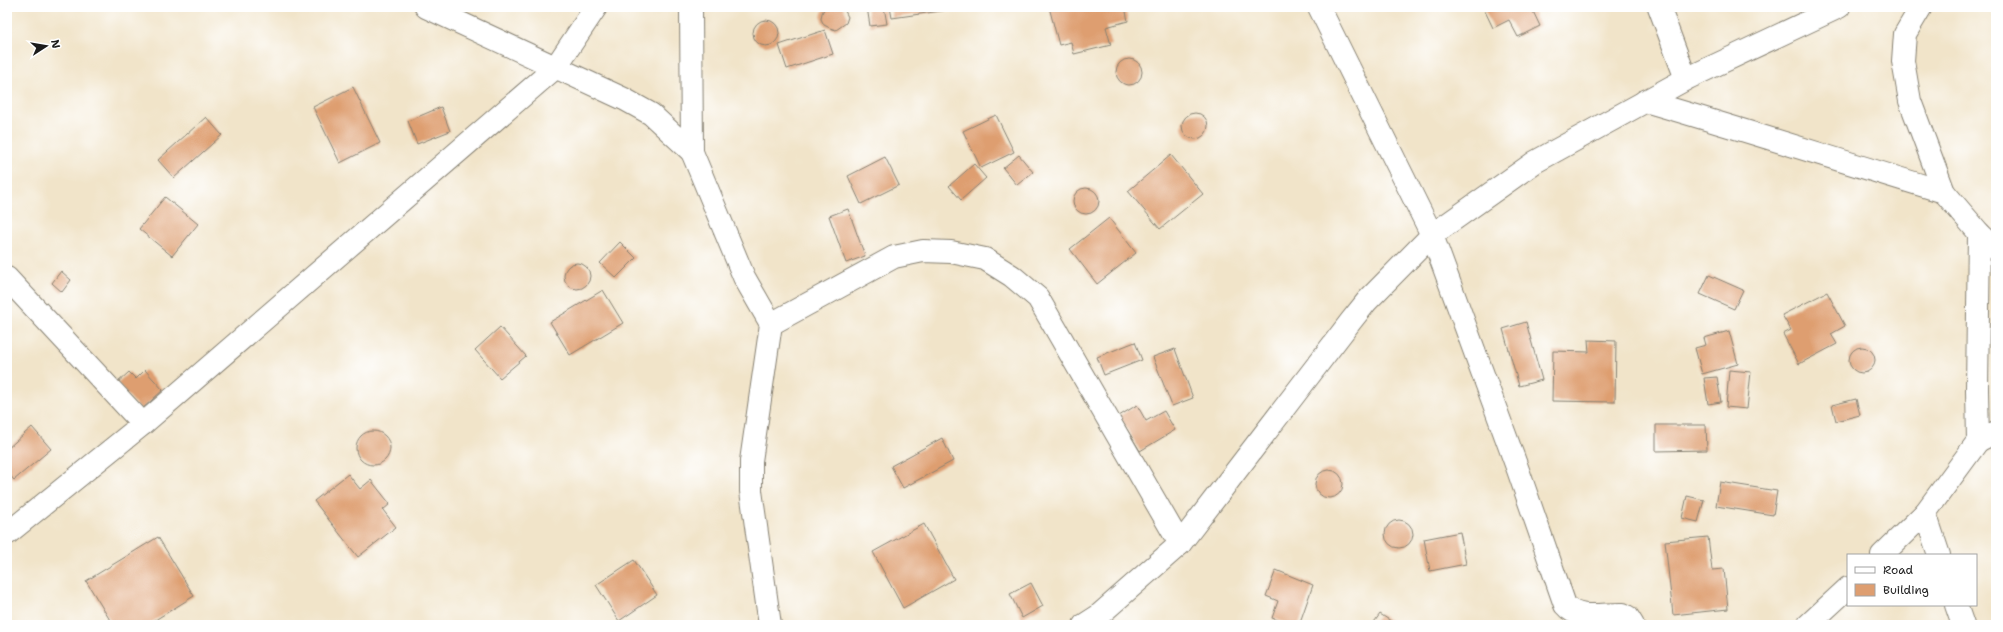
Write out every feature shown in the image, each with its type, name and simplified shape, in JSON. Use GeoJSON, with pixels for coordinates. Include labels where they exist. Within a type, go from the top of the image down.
{"type":"FeatureCollection","features":[{"type":"Feature","properties":{"kind":"street"},"geometry":{"type":"LineString","coordinates":[[426,7],[555,68],[600,86],[651,114],[692,152]]}},
{"type":"Feature","properties":{"kind":"street"},"geometry":{"type":"LineString","coordinates":[[7,534],[143,424],[555,68],[596,7]]}},
{"type":"Feature","properties":{"kind":"street"},"geometry":{"type":"LineString","coordinates":[[691,7],[692,152],[744,277],[771,324],[751,461],[750,491],[770,625]]}},
{"type":"Feature","properties":{"kind":"street"},"geometry":{"type":"LineString","coordinates":[[1319,7],[1432,235],[1518,470],[1565,606],[1570,612],[1579,615],[1622,614],[1628,617],[1633,625]]}},
{"type":"Feature","properties":{"kind":"street"},"geometry":{"type":"LineString","coordinates":[[1659,7],[1686,78]]}},
{"type":"Feature","properties":{"kind":"street"},"geometry":{"type":"LineString","coordinates":[[1084,625],[1098,616],[1180,544],[1367,301],[1432,235],[1535,162],[1686,78],[1839,7]]}},
{"type":"Feature","properties":{"kind":"street"},"geometry":{"type":"LineString","coordinates":[[1922,7],[1905,34],[1903,61],[1910,101],[1944,192],[1979,233],[1996,249]]}},
{"type":"Feature","properties":{"kind":"street"},"geometry":{"type":"LineString","coordinates":[[1645,101],[1767,136],[1806,151],[1944,192]]}},
{"type":"Feature","properties":{"kind":"street"},"geometry":{"type":"LineString","coordinates":[[1883,554],[1925,513],[1987,437],[1977,390],[1979,233]]}},
{"type":"Feature","properties":{"kind":"street"},"geometry":{"type":"LineString","coordinates":[[771,324],[894,258],[923,251],[951,252],[984,259],[1012,276],[1038,298],[1180,544]]}},
{"type":"Feature","properties":{"kind":"street"},"geometry":{"type":"LineString","coordinates":[[7,278],[143,424]]}},
{"type":"Feature","properties":{"kind":"street"},"geometry":{"type":"LineString","coordinates":[[1925,513],[1939,554]]}},
{"type":"Feature","properties":{"kind":"street"},"geometry":{"type":"LineString","coordinates":[[1808,625],[1847,589]]}},
{"type":"Feature","properties":{"kind":"street"},"geometry":{"type":"LineString","coordinates":[[1956,606],[1963,625]]}},
{"type":"Feature","properties":{"kind":"building"},"geometry":{"type":"Polygon","coordinates":[[[825,7],[843,7],[848,17],[846,23],[836,30],[824,25],[821,19],[825,7]]]}},
{"type":"Feature","properties":{"kind":"building"},"geometry":{"type":"Polygon","coordinates":[[[867,7],[884,7],[887,24],[870,26],[867,7]]]}},
{"type":"Feature","properties":{"kind":"building"},"geometry":{"type":"Polygon","coordinates":[[[890,7],[948,7],[948,10],[892,18],[890,7]]]}},
{"type":"Feature","properties":{"kind":"building"},"geometry":{"type":"Polygon","coordinates":[[[1049,7],[1125,7],[1128,21],[1106,27],[1111,45],[1074,54],[1071,42],[1059,45],[1049,7]]]}},
{"type":"Feature","properties":{"kind":"building"},"geometry":{"type":"Polygon","coordinates":[[[1483,7],[1531,7],[1540,26],[1518,37],[1509,20],[1493,28],[1483,7]]]}},
{"type":"Feature","properties":{"kind":"building"},"geometry":{"type":"Polygon","coordinates":[[[766,20],[775,24],[779,33],[775,42],[766,46],[757,42],[753,33],[757,24],[766,20]]]}},
{"type":"Feature","properties":{"kind":"building"},"geometry":{"type":"Polygon","coordinates":[[[825,30],[833,54],[787,69],[779,45],[825,30]]]}},
{"type":"Feature","properties":{"kind":"building"},"geometry":{"type":"Polygon","coordinates":[[[1129,59],[1138,63],[1142,72],[1138,81],[1129,85],[1120,81],[1116,72],[1120,63],[1129,59]]]}},
{"type":"Feature","properties":{"kind":"building"},"geometry":{"type":"Polygon","coordinates":[[[353,87],[380,143],[340,163],[313,107],[353,87]]]}},
{"type":"Feature","properties":{"kind":"building"},"geometry":{"type":"Polygon","coordinates":[[[441,107],[450,131],[417,144],[408,121],[441,107]]]}},
{"type":"Feature","properties":{"kind":"building"},"geometry":{"type":"Polygon","coordinates":[[[1195,113],[1204,117],[1208,126],[1204,135],[1195,139],[1186,135],[1182,126],[1186,117],[1195,113]]]}},
{"type":"Feature","properties":{"kind":"building"},"geometry":{"type":"Polygon","coordinates":[[[996,115],[1014,152],[981,168],[963,131],[996,115]]]}},
{"type":"Feature","properties":{"kind":"building"},"geometry":{"type":"Polygon","coordinates":[[[206,117],[222,135],[174,178],[158,160],[206,117]]]}},
{"type":"Feature","properties":{"kind":"building"},"geometry":{"type":"Polygon","coordinates":[[[1019,155],[1033,172],[1017,185],[1003,168],[1019,155]]]}},
{"type":"Feature","properties":{"kind":"building"},"geometry":{"type":"Polygon","coordinates":[[[1171,155],[1203,194],[1160,229],[1128,191],[1171,155]]]}},
{"type":"Feature","properties":{"kind":"building"},"geometry":{"type":"Polygon","coordinates":[[[885,157],[899,185],[861,204],[848,176],[885,157]]]}},
{"type":"Feature","properties":{"kind":"building"},"geometry":{"type":"Polygon","coordinates":[[[974,164],[986,178],[961,200],[949,186],[974,164]]]}},
{"type":"Feature","properties":{"kind":"building"},"geometry":{"type":"Polygon","coordinates":[[[1086,188],[1095,192],[1099,201],[1095,210],[1086,214],[1077,210],[1073,201],[1077,192],[1086,188]]]}},
{"type":"Feature","properties":{"kind":"building"},"geometry":{"type":"Polygon","coordinates":[[[165,197],[198,224],[172,256],[139,229],[165,197]]]}},
{"type":"Feature","properties":{"kind":"building"},"geometry":{"type":"Polygon","coordinates":[[[848,209],[865,256],[846,263],[829,216],[848,209]]]}},
{"type":"Feature","properties":{"kind":"building"},"geometry":{"type":"Polygon","coordinates":[[[1109,218],[1136,253],[1097,284],[1070,249],[1109,218]]]}},
{"type":"Feature","properties":{"kind":"building"},"geometry":{"type":"Polygon","coordinates":[[[620,242],[636,258],[616,278],[600,263],[620,242]]]}},
{"type":"Feature","properties":{"kind":"building"},"geometry":{"type":"Polygon","coordinates":[[[577,263],[586,267],[590,276],[586,285],[577,289],[568,285],[564,276],[568,267],[577,263]]]}},
{"type":"Feature","properties":{"kind":"building"},"geometry":{"type":"Polygon","coordinates":[[[61,271],[71,280],[62,292],[52,283],[61,271]]]}},
{"type":"Feature","properties":{"kind":"building"},"geometry":{"type":"Polygon","coordinates":[[[1709,275],[1743,290],[1734,309],[1700,294],[1709,275]]]}},
{"type":"Feature","properties":{"kind":"building"},"geometry":{"type":"Polygon","coordinates":[[[603,290],[623,323],[570,355],[550,322],[603,290]]]}},
{"type":"Feature","properties":{"kind":"building"},"geometry":{"type":"Polygon","coordinates":[[[1827,292],[1845,326],[1831,334],[1837,344],[1799,364],[1783,334],[1791,330],[1782,315],[1827,292]]]}},
{"type":"Feature","properties":{"kind":"building"},"geometry":{"type":"Polygon","coordinates":[[[1526,322],[1542,380],[1519,386],[1503,329],[1526,322]]]}},
{"type":"Feature","properties":{"kind":"building"},"geometry":{"type":"Polygon","coordinates":[[[500,327],[526,356],[500,378],[475,350],[500,327]]]}},
{"type":"Feature","properties":{"kind":"building"},"geometry":{"type":"Polygon","coordinates":[[[1729,331],[1738,364],[1702,374],[1695,348],[1706,345],[1704,338],[1729,331]]]}},
{"type":"Feature","properties":{"kind":"building"},"geometry":{"type":"Polygon","coordinates":[[[1588,340],[1616,341],[1615,402],[1552,401],[1553,351],[1589,352],[1588,340]]]}},
{"type":"Feature","properties":{"kind":"building"},"geometry":{"type":"Polygon","coordinates":[[[1135,342],[1142,360],[1104,375],[1097,357],[1135,342]]]}},
{"type":"Feature","properties":{"kind":"building"},"geometry":{"type":"Polygon","coordinates":[[[1862,347],[1871,351],[1875,360],[1871,369],[1862,373],[1853,369],[1849,360],[1853,351],[1862,347]]]}},
{"type":"Feature","properties":{"kind":"building"},"geometry":{"type":"Polygon","coordinates":[[[1175,349],[1193,398],[1172,406],[1153,357],[1175,349]]]}},
{"type":"Feature","properties":{"kind":"building"},"geometry":{"type":"Polygon","coordinates":[[[145,370],[163,390],[141,410],[117,383],[129,372],[136,379],[145,370]]]}},
{"type":"Feature","properties":{"kind":"building"},"geometry":{"type":"Polygon","coordinates":[[[1729,370],[1751,372],[1747,409],[1726,407],[1729,370]]]}},
{"type":"Feature","properties":{"kind":"building"},"geometry":{"type":"Polygon","coordinates":[[[1717,377],[1721,402],[1708,404],[1704,378],[1717,377]]]}},
{"type":"Feature","properties":{"kind":"building"},"geometry":{"type":"Polygon","coordinates":[[[1856,399],[1860,415],[1836,421],[1832,405],[1856,399]]]}},
{"type":"Feature","properties":{"kind":"building"},"geometry":{"type":"Polygon","coordinates":[[[1137,405],[1146,421],[1164,411],[1175,430],[1140,451],[1119,416],[1137,405]]]}},
{"type":"Feature","properties":{"kind":"building"},"geometry":{"type":"Polygon","coordinates":[[[1656,425],[1706,425],[1707,450],[1656,451],[1656,425]]]}},
{"type":"Feature","properties":{"kind":"building"},"geometry":{"type":"Polygon","coordinates":[[[32,427],[51,449],[14,480],[7,472],[7,449],[32,427]]]}},
{"type":"Feature","properties":{"kind":"building"},"geometry":{"type":"Polygon","coordinates":[[[373,431],[385,436],[390,448],[385,460],[373,465],[361,460],[356,448],[361,436],[373,431]]]}},
{"type":"Feature","properties":{"kind":"building"},"geometry":{"type":"Polygon","coordinates":[[[942,438],[953,461],[903,488],[891,466],[942,438]]]}},
{"type":"Feature","properties":{"kind":"building"},"geometry":{"type":"Polygon","coordinates":[[[1329,470],[1339,474],[1343,484],[1339,494],[1329,498],[1319,494],[1315,484],[1319,474],[1329,470]]]}},
{"type":"Feature","properties":{"kind":"building"},"geometry":{"type":"Polygon","coordinates":[[[348,474],[360,489],[371,480],[390,504],[383,510],[396,527],[358,557],[314,501],[348,474]]]}},
{"type":"Feature","properties":{"kind":"building"},"geometry":{"type":"Polygon","coordinates":[[[1720,482],[1777,491],[1773,515],[1716,506],[1720,482]]]}},
{"type":"Feature","properties":{"kind":"building"},"geometry":{"type":"Polygon","coordinates":[[[1687,496],[1704,500],[1698,522],[1682,518],[1687,496]]]}},
{"type":"Feature","properties":{"kind":"building"},"geometry":{"type":"Polygon","coordinates":[[[1399,520],[1409,524],[1413,534],[1409,544],[1399,548],[1389,544],[1385,534],[1389,524],[1399,520]]]}},
{"type":"Feature","properties":{"kind":"building"},"geometry":{"type":"Polygon","coordinates":[[[924,524],[954,579],[903,608],[873,552],[924,524]]]}},
{"type":"Feature","properties":{"kind":"building"},"geometry":{"type":"Polygon","coordinates":[[[1460,532],[1466,564],[1430,571],[1424,539],[1460,532]]]}},
{"type":"Feature","properties":{"kind":"building"},"geometry":{"type":"Polygon","coordinates":[[[158,537],[194,596],[147,625],[113,625],[86,581],[158,537]]]}},
{"type":"Feature","properties":{"kind":"building"},"geometry":{"type":"Polygon","coordinates":[[[1708,537],[1712,570],[1724,569],[1728,609],[1673,615],[1665,541],[1708,537]]]}},
{"type":"Feature","properties":{"kind":"building"},"geometry":{"type":"Polygon","coordinates":[[[634,560],[657,595],[619,621],[596,585],[634,560]]]}},
{"type":"Feature","properties":{"kind":"building"},"geometry":{"type":"Polygon","coordinates":[[[1276,570],[1313,585],[1299,625],[1291,625],[1272,618],[1278,601],[1266,596],[1276,570]]]}},
{"type":"Feature","properties":{"kind":"building"},"geometry":{"type":"Polygon","coordinates":[[[1031,583],[1043,606],[1022,618],[1010,594],[1031,583]]]}},
{"type":"Feature","properties":{"kind":"building"},"geometry":{"type":"Polygon","coordinates":[[[1380,614],[1394,623],[1392,625],[1372,625],[1380,614]]]}}]}
